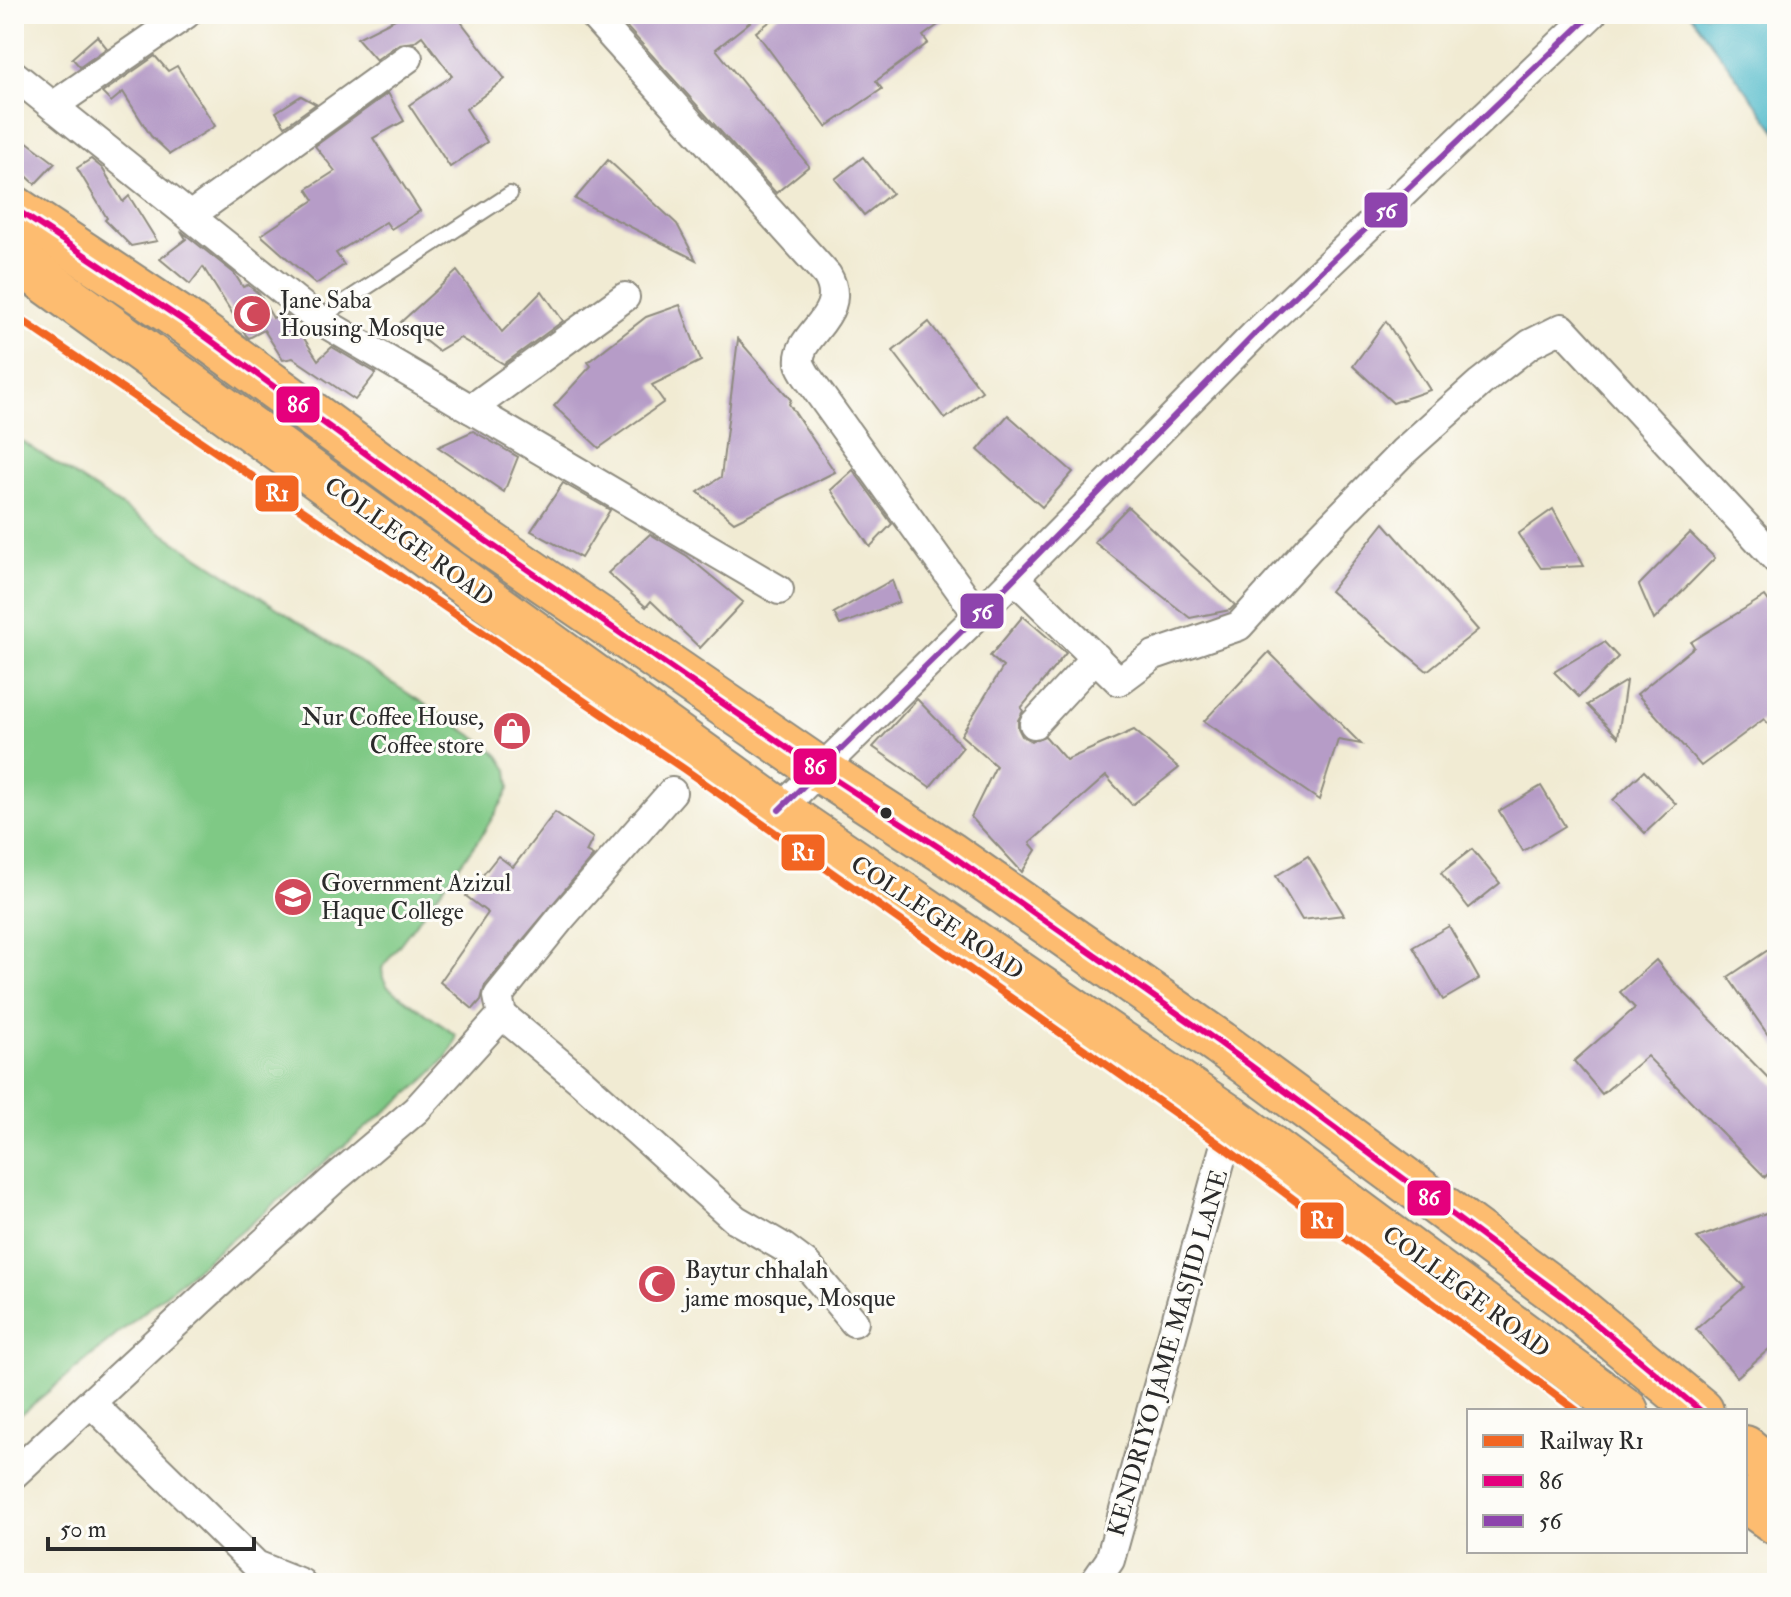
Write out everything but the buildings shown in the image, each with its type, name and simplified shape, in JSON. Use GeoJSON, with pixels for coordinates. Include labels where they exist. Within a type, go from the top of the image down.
{"type":"FeatureCollection","features":[{"type":"Feature","properties":{"kind":"highway","name":"COLLEGE ROAD"},"geometry":{"type":"LineString","coordinates":[[14,208],[184,321],[476,534],[820,770],[951,855],[1233,1053],[1565,1298],[1699,1409]]}},
{"type":"Feature","properties":{"kind":"highway","name":"COLLEGE ROAD"},"geometry":{"type":"LineString","coordinates":[[14,258],[779,810],[1232,1119],[1623,1409]]}},
{"type":"Feature","properties":{"kind":"highway"},"geometry":{"type":"LineString","coordinates":[[1747,1450],[1777,1474]]}},
{"type":"Feature","properties":{"kind":"highway"},"geometry":{"type":"LineString","coordinates":[[1747,1501],[1777,1523]]}},
{"type":"Feature","properties":{"kind":"street"},"geometry":{"type":"LineString","coordinates":[[53,106],[186,14]]}},
{"type":"Feature","properties":{"kind":"street"},"geometry":{"type":"LineString","coordinates":[[592,14],[827,275],[833,285],[834,302],[800,362],[806,375],[978,615]]}},
{"type":"Feature","properties":{"kind":"street"},"geometry":{"type":"LineString","coordinates":[[779,810],[978,615],[1254,335],[1592,14]]}},
{"type":"Feature","properties":{"kind":"street"},"geometry":{"type":"LineString","coordinates":[[190,216],[408,58]]}},
{"type":"Feature","properties":{"kind":"street"},"geometry":{"type":"LineString","coordinates":[[14,75],[318,319],[779,590]]}},
{"type":"Feature","properties":{"kind":"street"},"geometry":{"type":"LineString","coordinates":[[471,409],[625,297]]}},
{"type":"Feature","properties":{"kind":"street"},"geometry":{"type":"LineString","coordinates":[[1014,578],[1119,681],[1154,655],[1239,626],[1310,547],[1403,452],[1490,375],[1530,344],[1562,328],[1777,560]]}},
{"type":"Feature","properties":{"kind":"street"},"geometry":{"type":"LineString","coordinates":[[1034,724],[1096,657]]}},
{"type":"Feature","properties":{"kind":"street"},"geometry":{"type":"LineString","coordinates":[[672,792],[561,918],[498,996],[502,1015],[580,1080],[735,1219],[807,1265],[854,1322]]}},
{"type":"Feature","properties":{"kind":"street"},"geometry":{"type":"LineString","coordinates":[[14,1474],[230,1273],[416,1110],[502,1015]]}},
{"type":"Feature","properties":{"kind":"street","name":"KENDRIYO JAME MASJID LANE"},"geometry":{"type":"LineString","coordinates":[[1094,1583],[1110,1560],[1232,1119]]}},
{"type":"Feature","properties":{"kind":"street"},"geometry":{"type":"LineString","coordinates":[[92,1404],[256,1565],[301,1583]]}},
{"type":"Feature","properties":{"kind":"lane"},"geometry":{"type":"LineString","coordinates":[[318,319],[510,194]]}},
{"type":"Feature","properties":{"kind":"green space","name":"Government Azizul Haque College"},"geometry":{"type":"Polygon","coordinates":[[[14,436],[487,745],[508,770],[510,787],[480,838],[382,968],[388,987],[456,1035],[447,1056],[409,1093],[14,1420],[14,436]]]}},
{"type":"Feature","properties":{"kind":"water"},"geometry":{"type":"Polygon","coordinates":[[[1690,14],[1777,14],[1777,132],[1690,14]]]}},
{"type":"Feature","properties":{"kind":"rail line","name":"R1"},"geometry":{"type":"LineString","coordinates":[[14,315],[684,769],[1225,1148],[1574,1409]]}},
{"type":"Feature","properties":{"kind":"transit line","name":"56"},"geometry":{"type":"LineString","coordinates":[[779,810],[978,615],[1254,335],[1592,14]]}},
{"type":"Feature","properties":{"kind":"transit line","name":"86"},"geometry":{"type":"LineString","coordinates":[[14,208],[184,321],[476,534],[820,770],[951,855],[1220,1043],[1565,1298],[1699,1409]]}},
{"type":"Feature","properties":{"kind":"place","name":"Jane Saba Housing Mosque"},"geometry":{"type":"Point","coordinates":[252,314]}},
{"type":"Feature","properties":{"kind":"place","name":"Nur Coffee House, Coffee store"},"geometry":{"type":"Point","coordinates":[512,731]}},
{"type":"Feature","properties":{"kind":"place","name":"Government Azizul Haque College"},"geometry":{"type":"Point","coordinates":[293,897]}},
{"type":"Feature","properties":{"kind":"place","name":"Baytur chhalah jame mosque, Mosque"},"geometry":{"type":"Point","coordinates":[657,1284]}}]}
